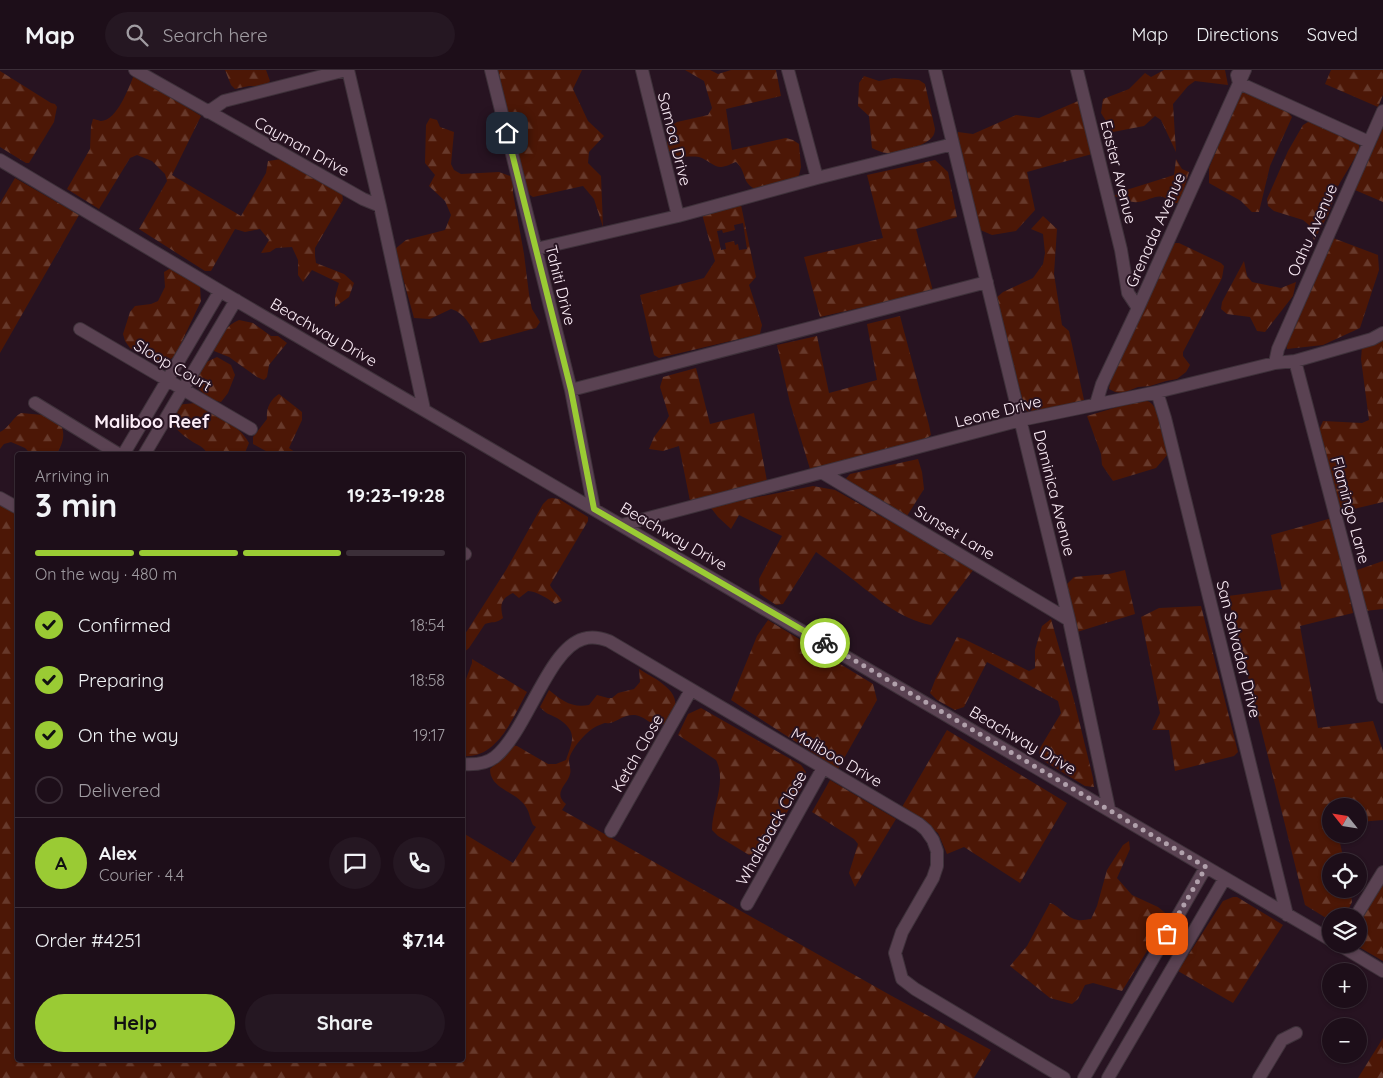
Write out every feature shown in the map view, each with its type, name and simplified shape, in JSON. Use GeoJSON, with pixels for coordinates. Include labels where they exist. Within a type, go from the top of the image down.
{"type":"FeatureCollection","features":[{"type":"Feature","properties":{"kind":"street","name":"Cayman Drive"},"geometry":{"type":"LineString","coordinates":[[135,70],[363,199],[380,206]]}},
{"type":"Feature","properties":{"kind":"street","name":"Cayman Drive"},"geometry":{"type":"LineString","coordinates":[[208,112],[224,101],[347,70]]}},
{"type":"Feature","properties":{"kind":"street"},"geometry":{"type":"LineString","coordinates":[[347,70],[380,206],[424,409]]}},
{"type":"Feature","properties":{"kind":"street","name":"Tahiti Drive"},"geometry":{"type":"LineString","coordinates":[[491,70],[571,390],[594,509]]}},
{"type":"Feature","properties":{"kind":"street","name":"Samoa Drive"},"geometry":{"type":"LineString","coordinates":[[642,70],[678,216]]}},
{"type":"Feature","properties":{"kind":"street"},"geometry":{"type":"LineString","coordinates":[[788,70],[817,178]]}},
{"type":"Feature","properties":{"kind":"street","name":"Dominica Avenue"},"geometry":{"type":"LineString","coordinates":[[935,70],[1069,620],[1109,809]]}},
{"type":"Feature","properties":{"kind":"street","name":"Easter Avenue"},"geometry":{"type":"LineString","coordinates":[[1077,70],[1121,250],[1128,293],[1138,308]]}},
{"type":"Feature","properties":{"kind":"street"},"geometry":{"type":"LineString","coordinates":[[1236,70],[1239,83],[1369,142]]}},
{"type":"Feature","properties":{"kind":"street","name":"Grenada Avenue"},"geometry":{"type":"LineString","coordinates":[[1096,404],[1102,384],[1245,70]]}},
{"type":"Feature","properties":{"kind":"street","name":"Oahu Avenue"},"geometry":{"type":"LineString","coordinates":[[1275,363],[1278,349],[1383,111]]}},
{"type":"Feature","properties":{"kind":"street"},"geometry":{"type":"LineString","coordinates":[[536,249],[678,216],[817,178],[953,144]]}},
{"type":"Feature","properties":{"kind":"street","name":"Beachway Drive"},"geometry":{"type":"LineString","coordinates":[[0,160],[220,291],[1322,935]]}},
{"type":"Feature","properties":{"kind":"street"},"geometry":{"type":"LineString","coordinates":[[571,390],[987,282]]}},
{"type":"Feature","properties":{"kind":"street"},"geometry":{"type":"LineString","coordinates":[[123,452],[220,291]]}},
{"type":"Feature","properties":{"kind":"street"},"geometry":{"type":"LineString","coordinates":[[146,452],[236,300]]}},
{"type":"Feature","properties":{"kind":"street","name":"Sloop Court"},"geometry":{"type":"LineString","coordinates":[[80,328],[251,429]]}},
{"type":"Feature","properties":{"kind":"street","name":"Leone Drive"},"geometry":{"type":"LineString","coordinates":[[622,525],[1021,420],[1157,392],[1275,363],[1295,361],[1372,340],[1383,334]]}},
{"type":"Feature","properties":{"kind":"street","name":"Flamingo Lane"},"geometry":{"type":"LineString","coordinates":[[1295,361],[1383,697]]}},
{"type":"Feature","properties":{"kind":"street","name":"San Salvador Drive"},"geometry":{"type":"LineString","coordinates":[[1157,392],[1288,915]]}},
{"type":"Feature","properties":{"kind":"street"},"geometry":{"type":"LineString","coordinates":[[34,403],[116,452]]}},
{"type":"Feature","properties":{"kind":"street","name":"Sunset Lane"},"geometry":{"type":"LineString","coordinates":[[824,473],[1069,620]]}},
{"type":"Feature","properties":{"kind":"street"},"geometry":{"type":"LineString","coordinates":[[0,498],[15,506]]}},
{"type":"Feature","properties":{"kind":"street","name":"Maliboo Drive"},"geometry":{"type":"LineString","coordinates":[[465,764],[475,765],[494,757],[512,739],[556,662],[572,644],[584,638],[597,637],[609,641],[919,824],[926,830],[933,840],[937,851],[937,866],[933,878],[902,932],[895,953],[902,979],[915,989],[1064,1078]]}},
{"type":"Feature","properties":{"kind":"street","name":"Ketch Close"},"geometry":{"type":"LineString","coordinates":[[611,831],[691,690]]}},
{"type":"Feature","properties":{"kind":"street","name":"Whaleback Close"},"geometry":{"type":"LineString","coordinates":[[747,904],[823,768]]}},
{"type":"Feature","properties":{"kind":"street"},"geometry":{"type":"LineString","coordinates":[[1084,1078],[1206,867]]}},
{"type":"Feature","properties":{"kind":"street"},"geometry":{"type":"LineString","coordinates":[[1361,908],[1383,872]]}},
{"type":"Feature","properties":{"kind":"street"},"geometry":{"type":"LineString","coordinates":[[1108,1078],[1225,878]]}},
{"type":"Feature","properties":{"kind":"street"},"geometry":{"type":"LineString","coordinates":[[1353,953],[1383,971]]}},
{"type":"Feature","properties":{"kind":"street"},"geometry":{"type":"LineString","coordinates":[[1260,1078],[1282,1040],[1296,1032]]}},
{"type":"Feature","properties":{"kind":"green space"},"geometry":{"type":"Polygon","coordinates":[[[225,70],[266,70],[270,81],[265,86],[249,86],[235,89],[231,85],[225,70]]]}},
{"type":"Feature","properties":{"kind":"green space"},"geometry":{"type":"Polygon","coordinates":[[[498,70],[582,70],[573,89],[588,121],[604,136],[589,152],[588,163],[601,176],[603,227],[594,199],[583,186],[533,197],[527,193],[498,70]]]}},
{"type":"Feature","properties":{"kind":"green space"},"geometry":{"type":"Polygon","coordinates":[[[685,70],[710,70],[718,74],[731,70],[776,70],[781,96],[726,109],[732,150],[786,138],[793,140],[799,144],[801,167],[799,175],[795,180],[757,190],[748,184],[740,166],[736,162],[718,167],[699,157],[674,155],[666,148],[671,126],[677,122],[708,115],[712,108],[704,81],[685,70]]]}},
{"type":"Feature","properties":{"kind":"green space"},"geometry":{"type":"Polygon","coordinates":[[[1164,70],[1225,70],[1228,85],[1195,81],[1188,86],[1173,104],[1176,152],[1161,120],[1155,116],[1144,126],[1113,132],[1101,113],[1103,99],[1129,89],[1145,73],[1151,77],[1164,70]]]}},
{"type":"Feature","properties":{"kind":"green space"},"geometry":{"type":"Polygon","coordinates":[[[1331,70],[1383,70],[1383,95],[1378,107],[1325,84],[1331,70]]]}},
{"type":"Feature","properties":{"kind":"green space"},"geometry":{"type":"Polygon","coordinates":[[[0,71],[57,107],[54,122],[29,163],[0,147],[0,71]]]}},
{"type":"Feature","properties":{"kind":"green space"},"geometry":{"type":"Polygon","coordinates":[[[134,75],[201,116],[172,175],[241,216],[266,173],[268,161],[282,159],[342,193],[343,200],[315,248],[315,256],[316,263],[344,274],[354,283],[349,297],[335,307],[335,297],[339,283],[312,270],[303,282],[298,275],[298,260],[292,247],[276,248],[270,252],[261,253],[269,240],[260,229],[245,232],[235,229],[211,271],[205,271],[139,229],[167,181],[165,174],[152,161],[137,155],[130,158],[99,209],[67,189],[90,149],[93,119],[101,121],[107,120],[112,116],[126,95],[134,75]]]}},
{"type":"Feature","properties":{"kind":"green space"},"geometry":{"type":"Polygon","coordinates":[[[864,76],[879,81],[894,78],[919,80],[925,84],[935,129],[934,135],[919,146],[898,152],[885,153],[872,148],[869,116],[858,106],[859,83],[864,76]]]}},
{"type":"Feature","properties":{"kind":"green space"},"geometry":{"type":"Polygon","coordinates":[[[1242,93],[1249,93],[1288,112],[1292,117],[1270,166],[1259,212],[1252,212],[1241,201],[1209,183],[1209,168],[1238,98],[1242,93]]]}},
{"type":"Feature","properties":{"kind":"green space"},"geometry":{"type":"Polygon","coordinates":[[[1078,101],[1092,154],[1027,172],[1035,210],[1016,231],[992,235],[978,229],[956,146],[958,132],[973,134],[1016,115],[1039,118],[1078,101]]]}},
{"type":"Feature","properties":{"kind":"green space"},"geometry":{"type":"Polygon","coordinates":[[[430,118],[437,120],[440,127],[454,132],[451,164],[454,170],[461,174],[499,172],[513,177],[513,193],[529,294],[532,309],[540,322],[536,328],[480,343],[465,318],[451,309],[430,319],[414,318],[395,249],[406,240],[445,230],[451,215],[445,201],[429,186],[435,175],[425,163],[426,125],[430,118]]]}},
{"type":"Feature","properties":{"kind":"green space"},"geometry":{"type":"Polygon","coordinates":[[[1313,119],[1359,143],[1359,151],[1338,186],[1328,215],[1314,240],[1309,225],[1303,220],[1274,211],[1268,206],[1267,199],[1288,151],[1303,125],[1313,119]]]}},
{"type":"Feature","properties":{"kind":"green space"},"geometry":{"type":"Polygon","coordinates":[[[1383,128],[1383,202],[1355,190],[1383,128]]]}},
{"type":"Feature","properties":{"kind":"green space"},"geometry":{"type":"Polygon","coordinates":[[[1176,159],[1182,169],[1189,172],[1180,203],[1172,203],[1159,196],[1135,202],[1114,196],[1120,192],[1174,175],[1176,159]]]}},
{"type":"Feature","properties":{"kind":"green space"},"geometry":{"type":"Polygon","coordinates":[[[935,160],[948,172],[957,217],[916,229],[933,291],[820,317],[804,257],[883,238],[867,175],[935,160]]]}},
{"type":"Feature","properties":{"kind":"green space"},"geometry":{"type":"Polygon","coordinates":[[[15,178],[79,215],[0,353],[0,203],[15,178]]]}},
{"type":"Feature","properties":{"kind":"green space"},"geometry":{"type":"Polygon","coordinates":[[[741,205],[756,277],[749,285],[762,325],[760,334],[659,358],[654,355],[640,295],[704,278],[715,261],[702,214],[741,205]],[[743,223],[734,225],[735,230],[723,233],[722,230],[717,231],[721,250],[726,249],[725,243],[734,241],[735,245],[738,244],[739,250],[747,249],[743,223]]]}},
{"type":"Feature","properties":{"kind":"green space"},"geometry":{"type":"Polygon","coordinates":[[[1043,216],[1057,229],[1054,274],[1062,325],[1069,331],[1084,400],[1032,415],[1025,409],[996,298],[1003,292],[1033,278],[1043,264],[1045,253],[1043,234],[1031,229],[1043,216]]]}},
{"type":"Feature","properties":{"kind":"green space"},"geometry":{"type":"Polygon","coordinates":[[[1333,238],[1378,255],[1379,270],[1360,328],[1323,345],[1287,349],[1286,344],[1333,238]]]}},
{"type":"Feature","properties":{"kind":"green space"},"geometry":{"type":"Polygon","coordinates":[[[1175,243],[1179,243],[1224,266],[1222,278],[1183,352],[1183,356],[1190,365],[1186,372],[1177,379],[1138,387],[1123,393],[1115,392],[1109,389],[1111,378],[1157,276],[1175,243]]]}},
{"type":"Feature","properties":{"kind":"green space"},"geometry":{"type":"Polygon","coordinates":[[[1244,261],[1247,276],[1252,282],[1281,288],[1296,282],[1293,296],[1265,332],[1257,331],[1250,317],[1227,314],[1221,309],[1222,302],[1244,261]]]}},
{"type":"Feature","properties":{"kind":"green space"},"geometry":{"type":"Polygon","coordinates":[[[171,268],[200,286],[201,301],[175,356],[163,364],[130,348],[123,334],[130,312],[135,306],[158,301],[165,287],[164,272],[171,268]]]}},
{"type":"Feature","properties":{"kind":"green space"},"geometry":{"type":"Polygon","coordinates":[[[900,316],[931,435],[924,440],[810,469],[790,403],[777,345],[817,336],[829,393],[877,380],[867,324],[900,316]]]}},
{"type":"Feature","properties":{"kind":"green space"},"geometry":{"type":"Polygon","coordinates":[[[239,320],[253,323],[271,336],[278,336],[287,343],[269,365],[267,377],[264,380],[229,357],[214,351],[212,348],[227,328],[239,320]]]}},
{"type":"Feature","properties":{"kind":"green space"},"geometry":{"type":"Polygon","coordinates":[[[1383,339],[1383,502],[1341,512],[1319,430],[1323,421],[1362,423],[1369,420],[1361,359],[1362,347],[1383,339]]]}},
{"type":"Feature","properties":{"kind":"green space"},"geometry":{"type":"Polygon","coordinates":[[[217,357],[231,365],[235,375],[228,393],[221,402],[209,397],[193,383],[200,365],[217,357]]]}},
{"type":"Feature","properties":{"kind":"green space"},"geometry":{"type":"Polygon","coordinates":[[[696,368],[710,424],[754,413],[767,481],[691,506],[679,446],[663,451],[649,449],[654,437],[669,416],[660,387],[663,377],[696,368]]]}},
{"type":"Feature","properties":{"kind":"green space"},"geometry":{"type":"Polygon","coordinates":[[[279,394],[302,412],[302,420],[289,448],[295,452],[268,452],[253,444],[253,437],[267,419],[267,411],[273,399],[279,394]]]}},
{"type":"Feature","properties":{"kind":"green space"},"geometry":{"type":"Polygon","coordinates":[[[1141,400],[1150,402],[1155,408],[1168,454],[1156,468],[1113,481],[1102,465],[1101,454],[1087,416],[1141,400]]]}},
{"type":"Feature","properties":{"kind":"green space"},"geometry":{"type":"Polygon","coordinates":[[[195,403],[225,420],[245,436],[249,443],[245,452],[206,452],[202,447],[176,429],[170,421],[176,405],[195,403]]]}},
{"type":"Feature","properties":{"kind":"green space"},"geometry":{"type":"Polygon","coordinates":[[[21,413],[43,415],[61,425],[63,440],[58,452],[29,452],[25,448],[11,442],[4,444],[0,449],[0,432],[21,413]]]}},
{"type":"Feature","properties":{"kind":"green space"},"geometry":{"type":"Polygon","coordinates":[[[918,459],[924,489],[907,516],[843,482],[850,474],[918,459]]]}},
{"type":"Feature","properties":{"kind":"green space"},"geometry":{"type":"Polygon","coordinates":[[[813,486],[835,490],[974,569],[931,625],[898,613],[816,552],[783,604],[776,605],[760,594],[759,579],[782,536],[739,515],[731,529],[711,508],[813,486]]]}},
{"type":"Feature","properties":{"kind":"green space"},"geometry":{"type":"Polygon","coordinates":[[[0,494],[15,502],[15,1062],[465,1062],[465,834],[513,863],[536,827],[533,825],[523,803],[494,781],[490,769],[508,752],[512,745],[548,764],[556,764],[566,760],[572,741],[571,732],[564,723],[546,713],[540,707],[549,690],[568,703],[583,706],[589,705],[597,695],[612,698],[618,693],[634,689],[640,682],[639,669],[667,687],[672,693],[675,700],[675,708],[672,716],[666,723],[657,725],[635,715],[628,716],[597,726],[588,732],[579,741],[570,756],[569,778],[560,796],[566,804],[562,810],[991,1050],[974,1078],[0,1078],[0,494]]]}},
{"type":"Feature","properties":{"kind":"green space"},"geometry":{"type":"Polygon","coordinates":[[[548,499],[559,499],[588,517],[588,521],[550,585],[562,601],[555,604],[542,596],[528,591],[519,598],[513,593],[503,600],[501,610],[503,618],[485,624],[465,651],[465,634],[506,570],[543,504],[548,499]]]}},
{"type":"Feature","properties":{"kind":"green space"},"geometry":{"type":"Polygon","coordinates":[[[1332,518],[1353,613],[1300,626],[1318,728],[1373,721],[1383,751],[1383,820],[1368,821],[1368,798],[1322,798],[1322,843],[1340,843],[1342,853],[1322,853],[1322,898],[1351,898],[1352,902],[1349,908],[1322,908],[1322,915],[1305,905],[1228,596],[1282,589],[1271,535],[1332,518]]]}},
{"type":"Feature","properties":{"kind":"green space"},"geometry":{"type":"Polygon","coordinates":[[[1383,561],[1383,609],[1365,611],[1357,570],[1383,561]]]}},
{"type":"Feature","properties":{"kind":"green space"},"geometry":{"type":"Polygon","coordinates":[[[1125,570],[1135,614],[1077,632],[1065,586],[1074,577],[1109,574],[1125,570]]]}},
{"type":"Feature","properties":{"kind":"green space"},"geometry":{"type":"Polygon","coordinates":[[[1201,606],[1238,752],[1234,756],[1175,771],[1169,730],[1152,730],[1160,713],[1141,617],[1159,608],[1201,606]]]}},
{"type":"Feature","properties":{"kind":"green space"},"geometry":{"type":"Polygon","coordinates":[[[1051,619],[1075,704],[1094,787],[1085,786],[1039,758],[1040,748],[1061,713],[1058,701],[987,662],[964,707],[955,710],[937,700],[930,693],[957,637],[1029,671],[1035,668],[1035,650],[1042,626],[1051,619]]]}},
{"type":"Feature","properties":{"kind":"green space"},"geometry":{"type":"Polygon","coordinates":[[[768,620],[873,684],[877,700],[838,769],[731,700],[757,636],[768,620]]]}},
{"type":"Feature","properties":{"kind":"green space"},"geometry":{"type":"Polygon","coordinates":[[[472,659],[527,692],[510,724],[495,744],[486,751],[465,756],[465,682],[472,659]]]}},
{"type":"Feature","properties":{"kind":"green space"},"geometry":{"type":"Polygon","coordinates":[[[701,708],[801,765],[806,772],[803,786],[764,850],[749,855],[718,836],[712,830],[720,786],[719,768],[716,760],[678,735],[688,714],[701,708]]]}},
{"type":"Feature","properties":{"kind":"green space"},"geometry":{"type":"Polygon","coordinates":[[[947,730],[1067,803],[1020,883],[964,847],[947,854],[938,833],[902,807],[947,730]]]}},
{"type":"Feature","properties":{"kind":"green space"},"geometry":{"type":"Polygon","coordinates":[[[830,780],[896,819],[855,887],[849,873],[858,844],[854,839],[812,812],[830,780]]]}},
{"type":"Feature","properties":{"kind":"green space"},"geometry":{"type":"Polygon","coordinates":[[[1129,841],[1130,849],[1117,878],[1132,895],[1158,907],[1169,916],[1122,991],[1093,983],[1085,985],[1078,999],[1072,1004],[1050,998],[1010,966],[1027,946],[1050,903],[1074,919],[1091,919],[1097,906],[1107,870],[1123,845],[1129,841]]]}},
{"type":"Feature","properties":{"kind":"green space"},"geometry":{"type":"Polygon","coordinates":[[[1383,881],[1383,961],[1367,952],[1367,908],[1383,881]]]}},
{"type":"Feature","properties":{"kind":"green space"},"geometry":{"type":"Polygon","coordinates":[[[1237,897],[1283,925],[1233,1003],[1178,971],[1223,901],[1237,897]]]}},
{"type":"Feature","properties":{"kind":"green space"},"geometry":{"type":"Polygon","coordinates":[[[1383,1038],[1383,1078],[1358,1078],[1383,1038]]]}},
{"type":"Feature","properties":{"kind":"way so far"},"geometry":{"type":"LineString","coordinates":[[825,643],[1206,867],[1167,934]]}},
{"type":"Feature","properties":{"kind":"district","name":"Maliboo Reef"},"geometry":{"type":"Point","coordinates":[152,422]}},
{"type":"Feature","properties":{"kind":"route"},"geometry":{"type":"LineString","coordinates":[[507,133],[571,390],[594,509],[825,643]]}}]}
